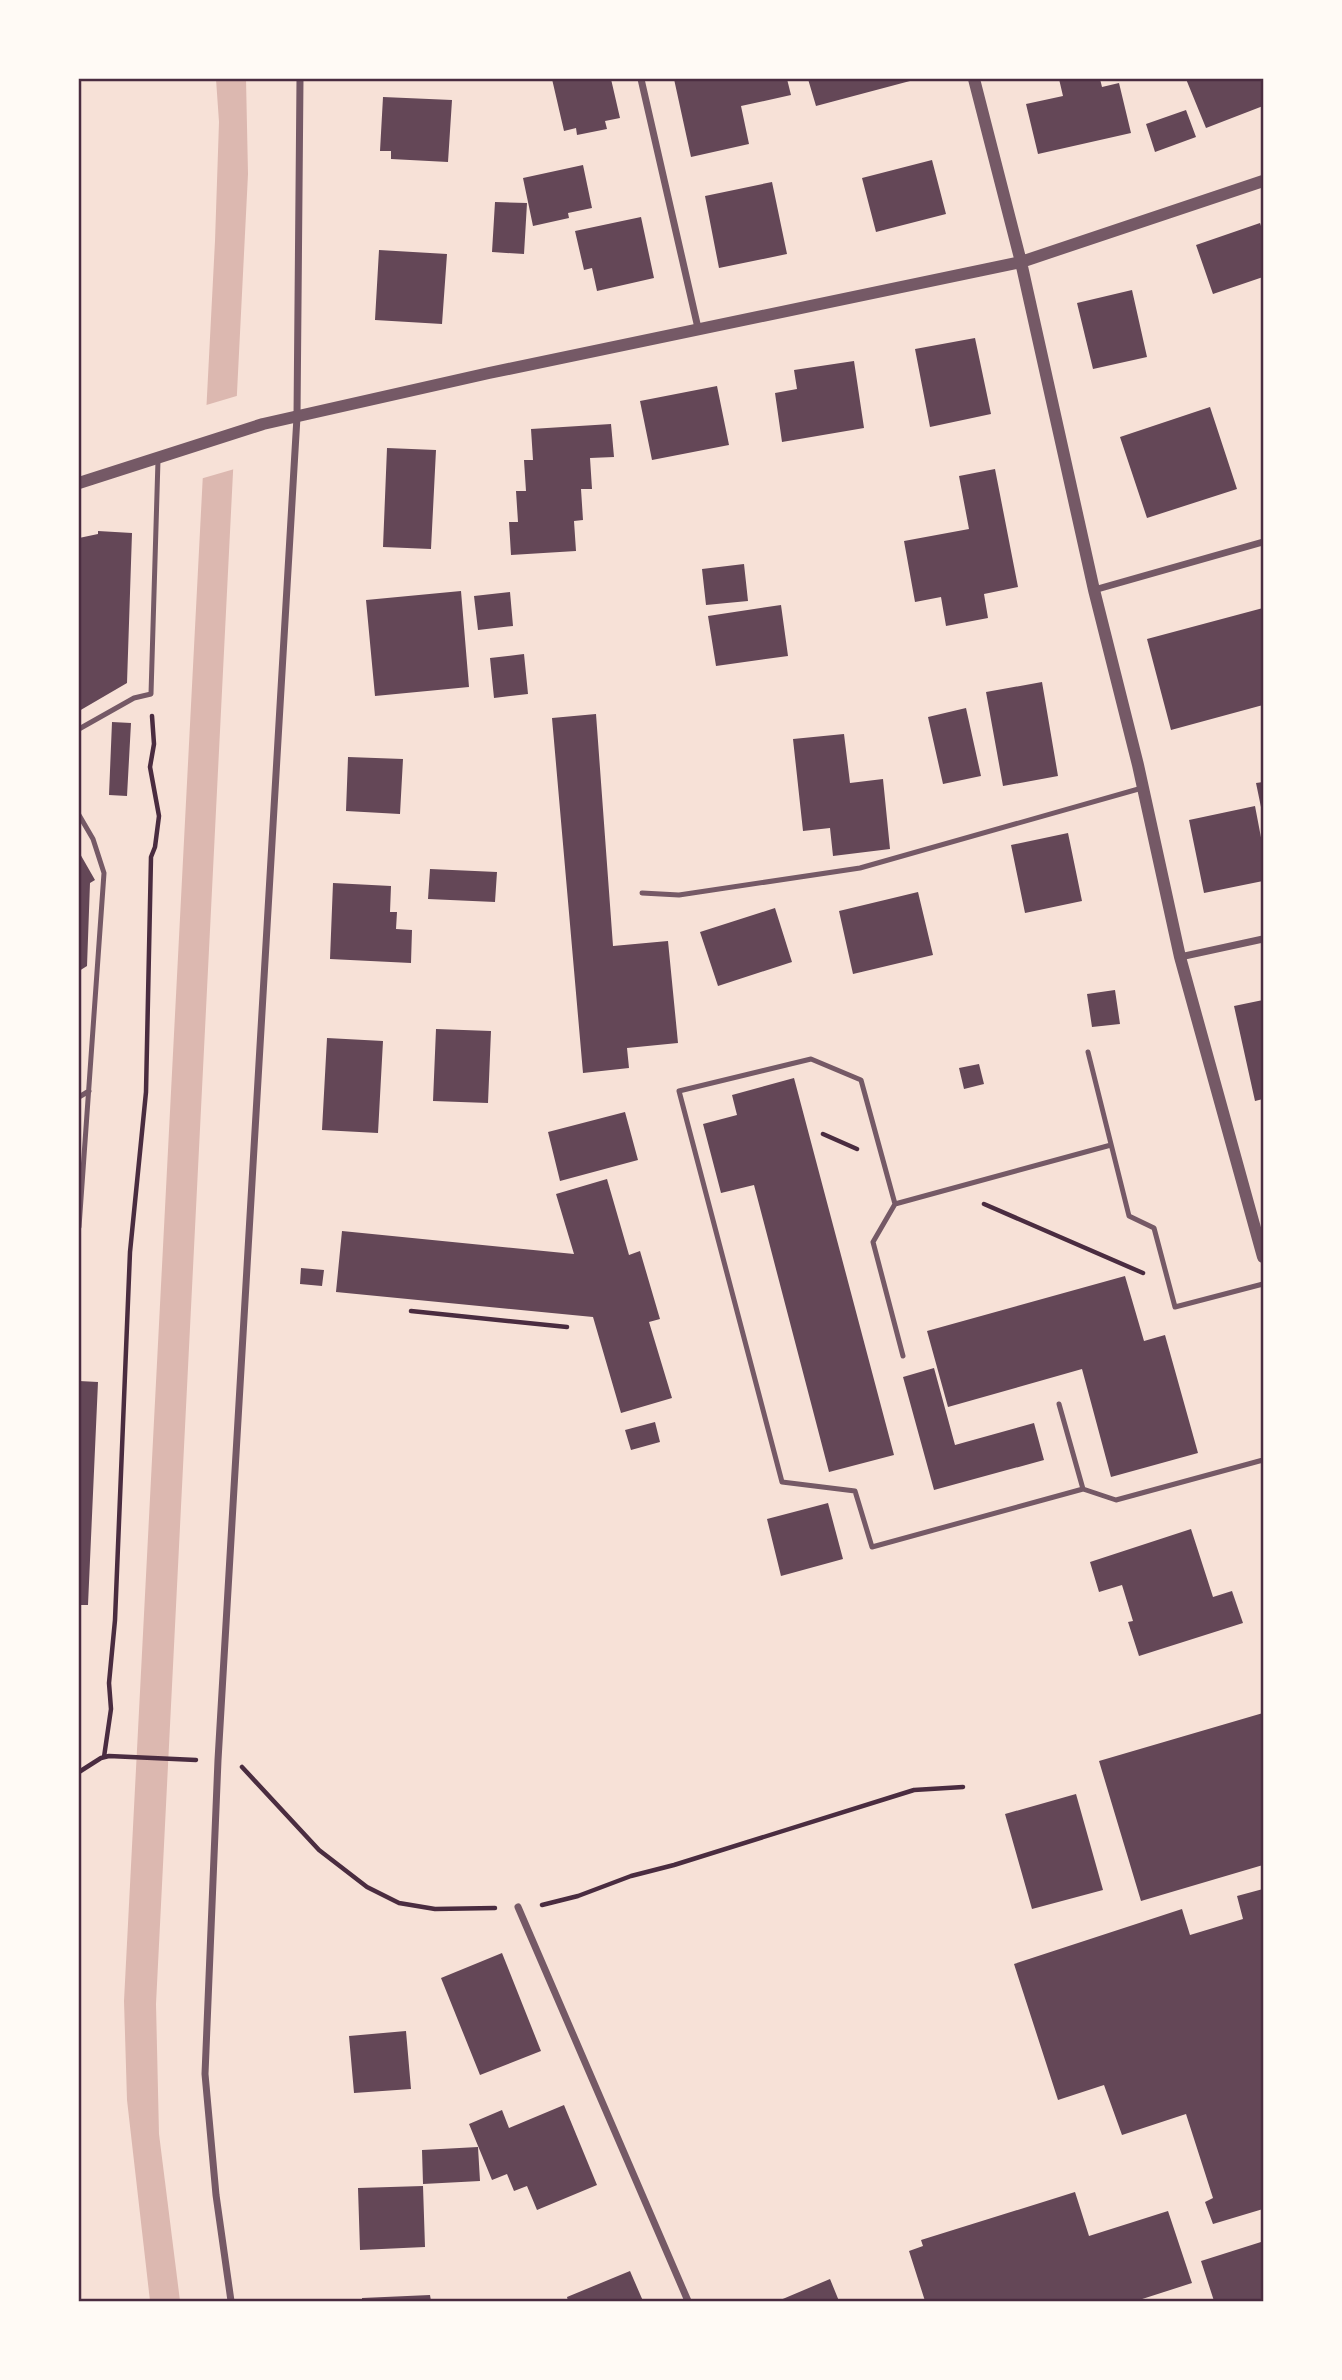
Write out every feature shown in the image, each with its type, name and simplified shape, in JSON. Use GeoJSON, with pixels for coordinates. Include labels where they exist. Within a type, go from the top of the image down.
{"type":"FeatureCollection","features":[{"type":"Feature","properties":{"kind":"street"},"geometry":{"type":"LineString","coordinates":[[230,2301],[216,2195],[205,2074],[222,1692],[297,417],[300,79]]}},
{"type":"Feature","properties":{"kind":"street"},"geometry":{"type":"LineString","coordinates":[[641,79],[698,328]]}},
{"type":"Feature","properties":{"kind":"street"},"geometry":{"type":"LineString","coordinates":[[974,79],[1021,262],[1180,957],[1263,1257]]}},
{"type":"Feature","properties":{"kind":"street"},"geometry":{"type":"LineString","coordinates":[[79,483],[263,424],[698,328],[1021,262],[1263,181]]}},
{"type":"Feature","properties":{"kind":"street"},"geometry":{"type":"LineString","coordinates":[[1094,590],[1263,542]]}},
{"type":"Feature","properties":{"kind":"street"},"geometry":{"type":"LineString","coordinates":[[1180,957],[1263,939]]}},
{"type":"Feature","properties":{"kind":"street"},"geometry":{"type":"LineString","coordinates":[[518,1907],[688,2301]]}},
{"type":"Feature","properties":{"kind":"lane"},"geometry":{"type":"LineString","coordinates":[[79,729],[134,698],[151,694],[158,457]]}},
{"type":"Feature","properties":{"kind":"lane"},"geometry":{"type":"LineString","coordinates":[[642,893],[679,895],[860,868],[1142,788]]}},
{"type":"Feature","properties":{"kind":"lane"},"geometry":{"type":"LineString","coordinates":[[79,815],[93,839],[104,873],[79,1227]]}},
{"type":"Feature","properties":{"kind":"lane"},"geometry":{"type":"LineString","coordinates":[[1088,1052],[1129,1216],[1154,1228],[1175,1307],[1263,1284]]}},
{"type":"Feature","properties":{"kind":"lane"},"geometry":{"type":"LineString","coordinates":[[895,1204],[861,1080],[811,1059],[679,1091],[782,1482],[855,1490],[872,1547],[1083,1489],[1115,1500],[1263,1460]]}},
{"type":"Feature","properties":{"kind":"lane"},"geometry":{"type":"LineString","coordinates":[[79,1097],[89,1091]]}},
{"type":"Feature","properties":{"kind":"lane"},"geometry":{"type":"LineString","coordinates":[[903,1356],[873,1242],[895,1204],[1111,1145]]}},
{"type":"Feature","properties":{"kind":"lane"},"geometry":{"type":"LineString","coordinates":[[1059,1404],[1083,1489]]}},
{"type":"Feature","properties":{"kind":"path"},"geometry":{"type":"LineString","coordinates":[[107,1757],[130,1252],[146,1092],[150,858],[155,847],[159,816],[150,768],[154,744],[151,694]]}},
{"type":"Feature","properties":{"kind":"path"},"geometry":{"type":"LineString","coordinates":[[823,1134],[882,1160]]}},
{"type":"Feature","properties":{"kind":"path"},"geometry":{"type":"LineString","coordinates":[[950,1189],[1169,1284]]}},
{"type":"Feature","properties":{"kind":"path"},"geometry":{"type":"LineString","coordinates":[[411,1311],[567,1327]]}},
{"type":"Feature","properties":{"kind":"path"},"geometry":{"type":"LineString","coordinates":[[79,1772],[107,1757],[196,1760]]}},
{"type":"Feature","properties":{"kind":"path"},"geometry":{"type":"LineString","coordinates":[[237,1761],[319,1850],[367,1887],[399,1903],[435,1909],[543,1905],[914,1790],[963,1787]]}},
{"type":"Feature","properties":{"kind":"shaded area"},"geometry":{"type":"Polygon","coordinates":[[[216,79],[246,79],[248,174],[156,2004],[159,2134],[180,2301],[150,2301],[127,2100],[124,2001],[215,241],[219,122],[216,79]]]}},
{"type":"Feature","properties":{"kind":"pier"},"geometry":{"type":"Polygon","coordinates":[[[240,395],[238,468],[200,479],[203,406],[240,395]]]}},
{"type":"Feature","properties":{"kind":"building"},"geometry":{"type":"Polygon","coordinates":[[[552,79],[611,79],[620,118],[605,121],[607,129],[577,135],[576,128],[564,131],[552,79]]]}},
{"type":"Feature","properties":{"kind":"building"},"geometry":{"type":"Polygon","coordinates":[[[674,79],[787,79],[791,95],[741,106],[749,144],[691,157],[674,79]]]}},
{"type":"Feature","properties":{"kind":"building"},"geometry":{"type":"Polygon","coordinates":[[[808,79],[910,79],[910,81],[816,106],[808,79]]]}},
{"type":"Feature","properties":{"kind":"building"},"geometry":{"type":"Polygon","coordinates":[[[1059,79],[1100,79],[1102,87],[1119,83],[1131,133],[1038,154],[1026,104],[1063,96],[1059,79]]]}},
{"type":"Feature","properties":{"kind":"building"},"geometry":{"type":"Polygon","coordinates":[[[1186,79],[1263,79],[1263,106],[1206,128],[1186,79]]]}},
{"type":"Feature","properties":{"kind":"building"},"geometry":{"type":"Polygon","coordinates":[[[383,97],[452,100],[448,162],[391,159],[391,151],[380,151],[383,97]]]}},
{"type":"Feature","properties":{"kind":"building"},"geometry":{"type":"Polygon","coordinates":[[[1186,110],[1196,137],[1155,152],[1146,124],[1186,110]]]}},
{"type":"Feature","properties":{"kind":"building"},"geometry":{"type":"Polygon","coordinates":[[[932,160],[946,214],[876,232],[862,178],[932,160]]]}},
{"type":"Feature","properties":{"kind":"building"},"geometry":{"type":"Polygon","coordinates":[[[583,165],[592,208],[568,213],[569,218],[533,226],[523,178],[583,165]]]}},
{"type":"Feature","properties":{"kind":"building"},"geometry":{"type":"Polygon","coordinates":[[[772,182],[787,254],[719,268],[705,196],[772,182]]]}},
{"type":"Feature","properties":{"kind":"building"},"geometry":{"type":"Polygon","coordinates":[[[495,202],[527,203],[524,254],[492,252],[495,202]]]}},
{"type":"Feature","properties":{"kind":"building"},"geometry":{"type":"Polygon","coordinates":[[[641,217],[654,278],[597,291],[592,268],[584,270],[575,231],[641,217]]]}},
{"type":"Feature","properties":{"kind":"building"},"geometry":{"type":"Polygon","coordinates":[[[1260,223],[1263,232],[1263,277],[1213,294],[1196,245],[1260,223]]]}},
{"type":"Feature","properties":{"kind":"building"},"geometry":{"type":"Polygon","coordinates":[[[379,250],[447,254],[442,324],[375,320],[379,250]]]}},
{"type":"Feature","properties":{"kind":"building"},"geometry":{"type":"Polygon","coordinates":[[[1132,290],[1147,357],[1093,369],[1077,303],[1132,290]]]}},
{"type":"Feature","properties":{"kind":"building"},"geometry":{"type":"Polygon","coordinates":[[[975,338],[991,414],[930,427],[915,349],[975,338]]]}},
{"type":"Feature","properties":{"kind":"building"},"geometry":{"type":"Polygon","coordinates":[[[854,361],[864,428],[782,442],[775,393],[797,389],[794,370],[854,361]]]}},
{"type":"Feature","properties":{"kind":"building"},"geometry":{"type":"Polygon","coordinates":[[[717,386],[729,445],[652,460],[640,401],[717,386]]]}},
{"type":"Feature","properties":{"kind":"building"},"geometry":{"type":"Polygon","coordinates":[[[1210,407],[1237,489],[1147,518],[1120,437],[1210,407]]]}},
{"type":"Feature","properties":{"kind":"building"},"geometry":{"type":"Polygon","coordinates":[[[611,424],[614,457],[590,458],[592,489],[581,489],[583,520],[574,521],[576,551],[511,555],[509,522],[518,522],[516,491],[526,491],[524,460],[533,460],[531,429],[611,424]]]}},
{"type":"Feature","properties":{"kind":"building"},"geometry":{"type":"Polygon","coordinates":[[[387,448],[436,450],[431,549],[383,547],[387,448]]]}},
{"type":"Feature","properties":{"kind":"building"},"geometry":{"type":"Polygon","coordinates":[[[995,469],[1018,587],[984,594],[988,618],[946,626],[941,597],[915,602],[904,541],[969,529],[959,476],[995,469]]]}},
{"type":"Feature","properties":{"kind":"building"},"geometry":{"type":"Polygon","coordinates":[[[98,531],[132,533],[127,683],[79,711],[79,538],[98,534],[98,531]]]}},
{"type":"Feature","properties":{"kind":"building"},"geometry":{"type":"Polygon","coordinates":[[[744,564],[748,601],[706,605],[702,569],[744,564]]]}},
{"type":"Feature","properties":{"kind":"building"},"geometry":{"type":"Polygon","coordinates":[[[461,591],[469,687],[375,696],[366,600],[461,591]]]}},
{"type":"Feature","properties":{"kind":"building"},"geometry":{"type":"Polygon","coordinates":[[[510,592],[513,626],[478,630],[474,596],[510,592]]]}},
{"type":"Feature","properties":{"kind":"building"},"geometry":{"type":"Polygon","coordinates":[[[781,605],[788,656],[716,666],[708,616],[781,605]]]}},
{"type":"Feature","properties":{"kind":"building"},"geometry":{"type":"Polygon","coordinates":[[[1263,608],[1263,705],[1171,730],[1147,639],[1263,608]]]}},
{"type":"Feature","properties":{"kind":"building"},"geometry":{"type":"Polygon","coordinates":[[[524,654],[528,694],[494,698],[490,658],[524,654]]]}},
{"type":"Feature","properties":{"kind":"building"},"geometry":{"type":"Polygon","coordinates":[[[1042,682],[1058,776],[1003,786],[986,692],[1042,682]]]}},
{"type":"Feature","properties":{"kind":"building"},"geometry":{"type":"Polygon","coordinates":[[[966,708],[981,776],[943,784],[928,717],[966,708]]]}},
{"type":"Feature","properties":{"kind":"building"},"geometry":{"type":"Polygon","coordinates":[[[596,714],[613,946],[668,941],[678,1043],[627,1048],[629,1068],[583,1073],[552,718],[596,714]]]}},
{"type":"Feature","properties":{"kind":"building"},"geometry":{"type":"Polygon","coordinates":[[[112,722],[131,723],[127,796],[109,795],[112,722]]]}},
{"type":"Feature","properties":{"kind":"building"},"geometry":{"type":"Polygon","coordinates":[[[844,734],[850,783],[883,779],[890,849],[833,856],[830,828],[803,831],[793,739],[844,734]]]}},
{"type":"Feature","properties":{"kind":"building"},"geometry":{"type":"Polygon","coordinates":[[[348,757],[403,759],[400,814],[346,811],[348,757]]]}},
{"type":"Feature","properties":{"kind":"building"},"geometry":{"type":"Polygon","coordinates":[[[1263,782],[1263,812],[1262,812],[1256,783],[1263,782]]]}},
{"type":"Feature","properties":{"kind":"building"},"geometry":{"type":"Polygon","coordinates":[[[1255,806],[1263,848],[1263,881],[1204,893],[1189,820],[1255,806]]]}},
{"type":"Feature","properties":{"kind":"building"},"geometry":{"type":"Polygon","coordinates":[[[1068,833],[1082,901],[1025,913],[1011,845],[1068,833]]]}},
{"type":"Feature","properties":{"kind":"building"},"geometry":{"type":"Polygon","coordinates":[[[79,852],[95,880],[90,883],[87,966],[79,971],[79,852]]]}},
{"type":"Feature","properties":{"kind":"building"},"geometry":{"type":"Polygon","coordinates":[[[430,869],[497,872],[495,902],[428,899],[430,869]]]}},
{"type":"Feature","properties":{"kind":"building"},"geometry":{"type":"Polygon","coordinates":[[[333,883],[391,886],[390,912],[397,912],[396,929],[412,930],[411,963],[330,959],[333,883]]]}},
{"type":"Feature","properties":{"kind":"building"},"geometry":{"type":"Polygon","coordinates":[[[918,892],[933,955],[853,974],[839,911],[918,892]]]}},
{"type":"Feature","properties":{"kind":"building"},"geometry":{"type":"Polygon","coordinates":[[[775,908],[792,962],[718,986],[700,932],[775,908]]]}},
{"type":"Feature","properties":{"kind":"building"},"geometry":{"type":"Polygon","coordinates":[[[1115,990],[1120,1024],[1092,1027],[1087,994],[1115,990]]]}},
{"type":"Feature","properties":{"kind":"building"},"geometry":{"type":"Polygon","coordinates":[[[1263,1000],[1263,1099],[1255,1101],[1234,1006],[1263,1000]]]}},
{"type":"Feature","properties":{"kind":"building"},"geometry":{"type":"Polygon","coordinates":[[[436,1029],[491,1031],[488,1103],[433,1101],[436,1029]]]}},
{"type":"Feature","properties":{"kind":"building"},"geometry":{"type":"Polygon","coordinates":[[[327,1038],[383,1041],[378,1133],[322,1130],[327,1038]]]}},
{"type":"Feature","properties":{"kind":"building"},"geometry":{"type":"Polygon","coordinates":[[[979,1064],[984,1084],[964,1089],[959,1068],[979,1064]]]}},
{"type":"Feature","properties":{"kind":"building"},"geometry":{"type":"Polygon","coordinates":[[[794,1078],[894,1455],[829,1472],[754,1185],[721,1193],[703,1124],[737,1115],[732,1095],[794,1078]]]}},
{"type":"Feature","properties":{"kind":"building"},"geometry":{"type":"Polygon","coordinates":[[[625,1112],[638,1160],[560,1181],[548,1132],[625,1112]]]}},
{"type":"Feature","properties":{"kind":"building"},"geometry":{"type":"Polygon","coordinates":[[[607,1179],[629,1255],[640,1251],[660,1319],[649,1322],[672,1398],[621,1413],[593,1317],[336,1292],[342,1231],[574,1254],[556,1194],[607,1179]]]}},
{"type":"Feature","properties":{"kind":"building"},"geometry":{"type":"Polygon","coordinates":[[[301,1268],[324,1270],[322,1286],[300,1284],[301,1268]]]}},
{"type":"Feature","properties":{"kind":"building"},"geometry":{"type":"Polygon","coordinates":[[[1125,1276],[1144,1341],[1165,1335],[1198,1453],[1111,1477],[1082,1369],[948,1407],[927,1331],[1125,1276]]]}},
{"type":"Feature","properties":{"kind":"building"},"geometry":{"type":"Polygon","coordinates":[[[934,1368],[955,1445],[1034,1423],[1044,1460],[934,1490],[903,1377],[934,1368]]]}},
{"type":"Feature","properties":{"kind":"building"},"geometry":{"type":"Polygon","coordinates":[[[79,1381],[98,1382],[88,1605],[79,1605],[79,1381]]]}},
{"type":"Feature","properties":{"kind":"building"},"geometry":{"type":"Polygon","coordinates":[[[655,1422],[660,1442],[631,1450],[625,1430],[655,1422]]]}},
{"type":"Feature","properties":{"kind":"building"},"geometry":{"type":"Polygon","coordinates":[[[828,1503],[843,1559],[781,1576],[767,1519],[828,1503]]]}},
{"type":"Feature","properties":{"kind":"building"},"geometry":{"type":"Polygon","coordinates":[[[1191,1529],[1213,1597],[1232,1591],[1243,1623],[1139,1656],[1128,1622],[1133,1621],[1122,1585],[1099,1592],[1090,1562],[1191,1529]]]}},
{"type":"Feature","properties":{"kind":"building"},"geometry":{"type":"Polygon","coordinates":[[[1263,1713],[1263,1865],[1141,1901],[1099,1761],[1263,1713]]]}},
{"type":"Feature","properties":{"kind":"building"},"geometry":{"type":"Polygon","coordinates":[[[1076,1794],[1103,1890],[1032,1909],[1005,1814],[1076,1794]]]}},
{"type":"Feature","properties":{"kind":"building"},"geometry":{"type":"Polygon","coordinates":[[[1263,1889],[1263,2209],[1213,2224],[1205,2202],[1213,2198],[1186,2114],[1122,2135],[1104,2085],[1058,2100],[1014,1964],[1182,1909],[1190,1935],[1243,1919],[1237,1896],[1263,1889]]]}},
{"type":"Feature","properties":{"kind":"building"},"geometry":{"type":"Polygon","coordinates":[[[502,1953],[541,2051],[480,2075],[441,1978],[502,1953]]]}},
{"type":"Feature","properties":{"kind":"building"},"geometry":{"type":"Polygon","coordinates":[[[406,2031],[411,2089],[354,2093],[349,2036],[406,2031]]]}},
{"type":"Feature","properties":{"kind":"building"},"geometry":{"type":"Polygon","coordinates":[[[564,2105],[597,2185],[537,2210],[527,2186],[514,2191],[507,2174],[492,2180],[469,2124],[502,2110],[509,2128],[564,2105]]]}},
{"type":"Feature","properties":{"kind":"building"},"geometry":{"type":"Polygon","coordinates":[[[478,2147],[480,2181],[423,2184],[422,2150],[478,2147]]]}},
{"type":"Feature","properties":{"kind":"building"},"geometry":{"type":"Polygon","coordinates":[[[423,2186],[425,2247],[360,2250],[358,2188],[423,2186]]]}},
{"type":"Feature","properties":{"kind":"building"},"geometry":{"type":"Polygon","coordinates":[[[1075,2192],[1089,2236],[1168,2211],[1192,2283],[1136,2301],[925,2301],[909,2251],[923,2246],[921,2240],[1075,2192]]]}},
{"type":"Feature","properties":{"kind":"building"},"geometry":{"type":"Polygon","coordinates":[[[1261,2242],[1263,2301],[1214,2301],[1201,2261],[1261,2242]]]}},
{"type":"Feature","properties":{"kind":"building"},"geometry":{"type":"Polygon","coordinates":[[[630,2271],[643,2301],[568,2301],[567,2297],[630,2271]]]}},
{"type":"Feature","properties":{"kind":"building"},"geometry":{"type":"Polygon","coordinates":[[[830,2279],[839,2301],[778,2301],[830,2279]]]}},
{"type":"Feature","properties":{"kind":"building"},"geometry":{"type":"Polygon","coordinates":[[[430,2295],[431,2301],[362,2301],[362,2298],[430,2295]]]}}]}
